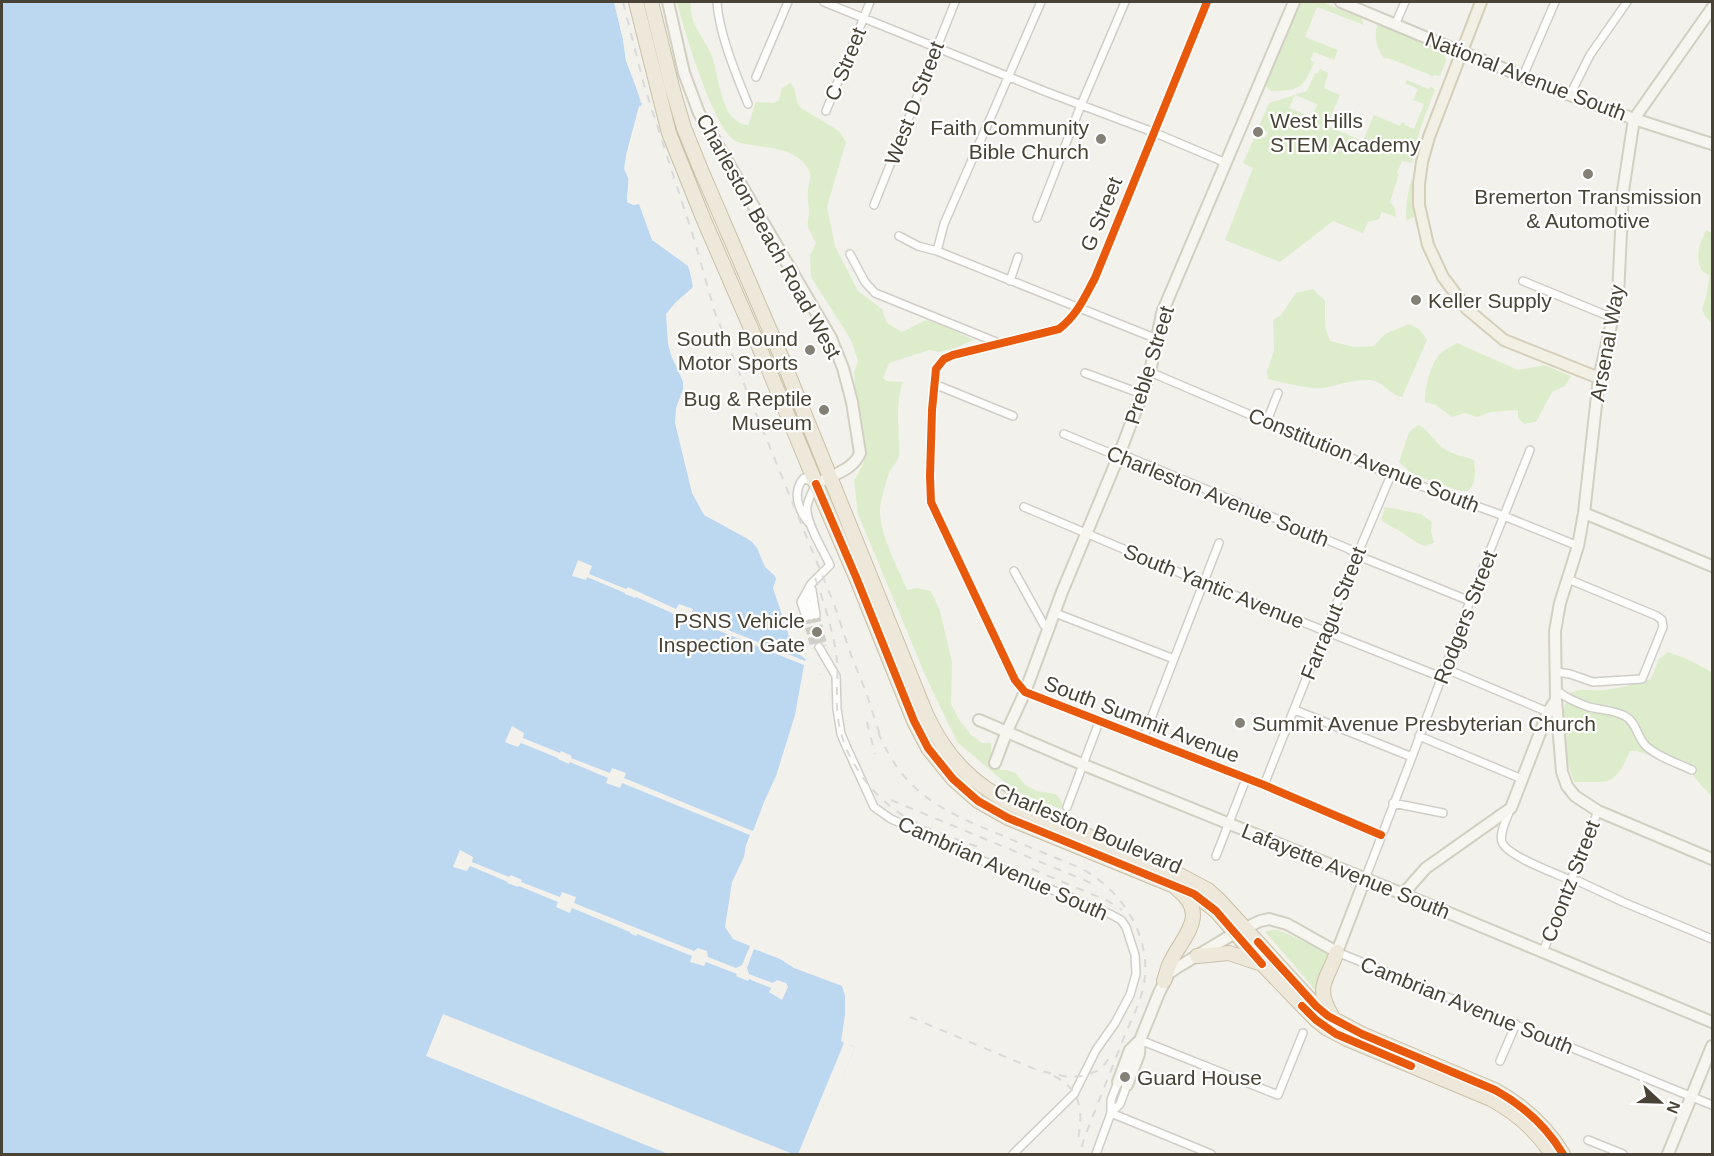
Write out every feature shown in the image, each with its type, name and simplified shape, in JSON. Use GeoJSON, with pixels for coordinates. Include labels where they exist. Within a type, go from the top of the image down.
{"type":"FeatureCollection","features":[{"type":"Feature","properties":{"kind":"highway","name":"Charleston Boulevard"},"geometry":{"type":"LineString","coordinates":[[636,2],[669,133],[856,577],[914,721],[928,748],[953,779],[978,801],[1008,818],[1194,894],[1240,931],[1316,1006],[1335,1020],[1362,1034],[1508,1097],[1522,1106],[1543,1126],[1563,1155]]}},
{"type":"Feature","properties":{"kind":"highway","name":"Charleston Boulevard"},"geometry":{"type":"LineString","coordinates":[[651,2],[684,128],[831,477],[926,714],[955,762],[987,790],[1014,805],[1189,879],[1208,890],[1219,900],[1262,964],[1326,1028],[1364,1047],[1502,1104],[1530,1126],[1552,1155]]}},
{"type":"Feature","properties":{"kind":"highway"},"geometry":{"type":"LineString","coordinates":[[1164,981],[1170,963],[1189,932],[1193,919],[1186,897],[1171,884]]}},
{"type":"Feature","properties":{"kind":"highway"},"geometry":{"type":"LineString","coordinates":[[1335,1020],[1322,996],[1337,952]]}},
{"type":"Feature","properties":{"kind":"highway"},"geometry":{"type":"LineString","coordinates":[[1197,956],[1229,953],[1262,964]]}},
{"type":"Feature","properties":{"kind":"main road"},"geometry":{"type":"LineString","coordinates":[[1481,2],[1428,137],[1422,162],[1419,205],[1428,245],[1443,277],[1467,309],[1504,340],[1599,378]]}},
{"type":"Feature","properties":{"kind":"street","name":"Charleston Beach Road West"},"geometry":{"type":"LineString","coordinates":[[668,2],[684,74],[699,112],[811,302],[831,338],[843,368],[852,402],[860,453],[850,467],[816,484]]}},
{"type":"Feature","properties":{"kind":"street"},"geometry":{"type":"LineString","coordinates":[[717,2],[722,27],[748,104]]}},
{"type":"Feature","properties":{"kind":"street"},"geometry":{"type":"LineString","coordinates":[[756,77],[788,2]]}},
{"type":"Feature","properties":{"kind":"street"},"geometry":{"type":"LineString","coordinates":[[824,2],[1226,163]]}},
{"type":"Feature","properties":{"kind":"street","name":"C Street"},"geometry":{"type":"LineString","coordinates":[[826,111],[870,2]]}},
{"type":"Feature","properties":{"kind":"street","name":"West D Street"},"geometry":{"type":"LineString","coordinates":[[874,205],[955,2]]}},
{"type":"Feature","properties":{"kind":"street"},"geometry":{"type":"LineString","coordinates":[[937,251],[944,224],[1041,2]]}},
{"type":"Feature","properties":{"kind":"street"},"geometry":{"type":"LineString","coordinates":[[1037,218],[1081,105],[1125,2]]}},
{"type":"Feature","properties":{"kind":"street","name":"G Street"},"geometry":{"type":"LineString","coordinates":[[1079,308],[1095,278],[1207,2]]}},
{"type":"Feature","properties":{"kind":"street","name":"Preble Street"},"geometry":{"type":"LineString","coordinates":[[995,763],[1142,394],[1150,372],[1162,313],[1294,2]]}},
{"type":"Feature","properties":{"kind":"street","name":"National Avenue South"},"geometry":{"type":"LineString","coordinates":[[1341,2],[1570,95],[1634,119],[1713,144]]}},
{"type":"Feature","properties":{"kind":"street"},"geometry":{"type":"LineString","coordinates":[[1395,25],[1405,2]]}},
{"type":"Feature","properties":{"kind":"street"},"geometry":{"type":"LineString","coordinates":[[1523,76],[1555,2]]}},
{"type":"Feature","properties":{"kind":"street"},"geometry":{"type":"LineString","coordinates":[[1570,95],[1590,55],[1627,2]]}},
{"type":"Feature","properties":{"kind":"street","name":"Arsenal Way"},"geometry":{"type":"LineString","coordinates":[[1713,8],[1634,119],[1623,191],[1618,294],[1599,378],[1584,513],[1578,546],[1557,615],[1556,631],[1556,695],[1562,772],[1567,786],[1575,796],[1598,811],[1713,859]]}},
{"type":"Feature","properties":{"kind":"street"},"geometry":{"type":"LineString","coordinates":[[900,236],[918,246],[937,251],[1157,339]]}},
{"type":"Feature","properties":{"kind":"street"},"geometry":{"type":"LineString","coordinates":[[850,254],[865,282],[875,293],[1001,344]]}},
{"type":"Feature","properties":{"kind":"street"},"geometry":{"type":"LineString","coordinates":[[1010,281],[1018,257]]}},
{"type":"Feature","properties":{"kind":"street"},"geometry":{"type":"LineString","coordinates":[[1523,281],[1613,318]]}},
{"type":"Feature","properties":{"kind":"street","name":"South Summit Avenue"},"geometry":{"type":"LineString","coordinates":[[1079,308],[1071,320],[1059,329],[953,355],[944,359],[936,369],[932,410],[931,502],[1016,680],[1025,692],[1264,785],[1381,835]]}},
{"type":"Feature","properties":{"kind":"street","name":"Constitution Avenue South"},"geometry":{"type":"LineString","coordinates":[[1150,372],[1390,475],[1504,516],[1578,546]]}},
{"type":"Feature","properties":{"kind":"street"},"geometry":{"type":"LineString","coordinates":[[1085,373],[1142,394]]}},
{"type":"Feature","properties":{"kind":"street"},"geometry":{"type":"LineString","coordinates":[[934,384],[1013,416]]}},
{"type":"Feature","properties":{"kind":"street"},"geometry":{"type":"LineString","coordinates":[[1267,421],[1278,393]]}},
{"type":"Feature","properties":{"kind":"street","name":"Charleston Avenue South"},"geometry":{"type":"LineString","coordinates":[[1064,434],[1105,451],[1126,456],[1470,601]]}},
{"type":"Feature","properties":{"kind":"street","name":"Rodgers Street"},"geometry":{"type":"LineString","coordinates":[[1337,952],[1444,668],[1530,450]]}},
{"type":"Feature","properties":{"kind":"street","name":"Farragut Street"},"geometry":{"type":"LineString","coordinates":[[1264,785],[1390,475]]}},
{"type":"Feature","properties":{"kind":"street"},"geometry":{"type":"LineString","coordinates":[[810,524],[807,506],[816,484],[804,478],[797,489],[803,516],[810,524],[830,565],[812,584],[801,602],[811,616],[812,584]]}},
{"type":"Feature","properties":{"kind":"street","name":"South Yantic Avenue"},"geometry":{"type":"LineString","coordinates":[[1024,507],[1204,583],[1441,677]]}},
{"type":"Feature","properties":{"kind":"street"},"geometry":{"type":"LineString","coordinates":[[1584,513],[1713,566]]}},
{"type":"Feature","properties":{"kind":"street"},"geometry":{"type":"LineString","coordinates":[[1143,739],[1220,543]]}},
{"type":"Feature","properties":{"kind":"street"},"geometry":{"type":"LineString","coordinates":[[1014,571],[1044,625],[1050,629]]}},
{"type":"Feature","properties":{"kind":"street"},"geometry":{"type":"LineString","coordinates":[[1557,672],[1593,682],[1642,679],[1663,627],[1662,620],[1657,616],[1568,579]]}},
{"type":"Feature","properties":{"kind":"street"},"geometry":{"type":"LineString","coordinates":[[1055,613],[1174,659]]}},
{"type":"Feature","properties":{"kind":"street","name":"Cambrian Avenue South"},"geometry":{"type":"LineString","coordinates":[[819,647],[836,676],[837,709],[842,734],[867,794],[879,812],[964,853],[1112,915],[1123,923],[1131,938],[1136,955],[1136,974],[1130,995],[1122,1011],[1096,1050],[1074,1094],[1013,1155]]}},
{"type":"Feature","properties":{"kind":"street"},"geometry":{"type":"LineString","coordinates":[[1444,668],[1548,712]]}},
{"type":"Feature","properties":{"kind":"street"},"geometry":{"type":"LineString","coordinates":[[1692,770],[1646,746],[1628,717],[1620,713],[1589,707],[1556,695],[1501,835],[1502,842],[1511,854],[1713,939]]}},
{"type":"Feature","properties":{"kind":"street"},"geometry":{"type":"LineString","coordinates":[[1295,710],[1412,758]]}},
{"type":"Feature","properties":{"kind":"street","name":"Lafayette Avenue South"},"geometry":{"type":"LineString","coordinates":[[979,720],[1713,1022]]}},
{"type":"Feature","properties":{"kind":"street"},"geometry":{"type":"LineString","coordinates":[[1067,807],[1099,722]]}},
{"type":"Feature","properties":{"kind":"street"},"geometry":{"type":"LineString","coordinates":[[1419,736],[1522,779]]}},
{"type":"Feature","properties":{"kind":"street"},"geometry":{"type":"LineString","coordinates":[[1216,856],[1246,779]]}},
{"type":"Feature","properties":{"kind":"street"},"geometry":{"type":"LineString","coordinates":[[1394,803],[1443,813]]}},
{"type":"Feature","properties":{"kind":"street"},"geometry":{"type":"LineString","coordinates":[[1402,894],[1426,868],[1511,808]]}},
{"type":"Feature","properties":{"kind":"street","name":"Coontz Street"},"geometry":{"type":"LineString","coordinates":[[1543,952],[1598,811]]}},
{"type":"Feature","properties":{"kind":"street","name":"Cambrian Avenue South"},"geometry":{"type":"LineString","coordinates":[[1164,981],[1169,973],[1240,931],[1260,921],[1277,920],[1337,952],[1713,1105]]}},
{"type":"Feature","properties":{"kind":"street"},"geometry":{"type":"LineString","coordinates":[[1096,1155],[1111,1113],[1111,1100],[1122,1083],[1130,1050],[1140,1040],[1164,981]]}},
{"type":"Feature","properties":{"kind":"street"},"geometry":{"type":"LineString","coordinates":[[1500,1061],[1516,1024]]}},
{"type":"Feature","properties":{"kind":"street"},"geometry":{"type":"LineString","coordinates":[[1140,1040],[1278,1095],[1304,1033]]}},
{"type":"Feature","properties":{"kind":"street"},"geometry":{"type":"LineString","coordinates":[[1668,1155],[1711,1052]]}},
{"type":"Feature","properties":{"kind":"street"},"geometry":{"type":"LineString","coordinates":[[1111,1113],[1211,1155]]}},
{"type":"Feature","properties":{"kind":"street"},"geometry":{"type":"LineString","coordinates":[[1588,1140],[1623,1155]]}},
{"type":"Feature","properties":{"kind":"green space"},"geometry":{"type":"Polygon","coordinates":[[[677,2],[690,2],[693,20],[711,54],[726,106],[738,122],[748,125],[756,102],[774,103],[779,100],[782,88],[790,83],[801,108],[839,131],[846,142],[827,207],[835,246],[858,291],[882,309],[887,323],[902,332],[926,320],[974,340],[955,348],[939,352],[929,350],[889,363],[883,378],[887,381],[903,382],[898,409],[899,455],[890,471],[881,502],[881,523],[888,547],[907,590],[917,588],[931,591],[940,611],[952,662],[951,704],[960,721],[971,735],[982,743],[991,743],[993,765],[1001,770],[1016,773],[1025,785],[1037,791],[1056,794],[1064,810],[1015,791],[957,742],[926,677],[858,514],[854,481],[864,462],[865,449],[861,412],[855,388],[854,372],[858,361],[851,340],[811,277],[810,255],[816,243],[808,225],[809,172],[803,162],[790,153],[738,142],[726,131],[700,76],[677,2]]]}},
{"type":"Feature","properties":{"kind":"green space"},"geometry":{"type":"Polygon","coordinates":[[[1299,2],[1322,2],[1361,18],[1364,25],[1317,7],[1305,37],[1338,50],[1334,60],[1314,52],[1310,60],[1314,62],[1303,83],[1294,89],[1271,91],[1265,85],[1299,2]]]}},
{"type":"Feature","properties":{"kind":"green space"},"geometry":{"type":"Polygon","coordinates":[[[1378,24],[1398,30],[1444,52],[1446,61],[1440,76],[1432,77],[1386,59],[1380,53],[1377,43],[1378,24]]]}},
{"type":"Feature","properties":{"kind":"green space"},"geometry":{"type":"Polygon","coordinates":[[[1320,69],[1328,73],[1324,88],[1340,95],[1327,126],[1363,141],[1374,115],[1400,126],[1402,122],[1405,123],[1414,129],[1424,104],[1413,100],[1418,89],[1405,83],[1407,80],[1429,89],[1431,86],[1435,90],[1420,129],[1412,163],[1402,161],[1397,173],[1399,174],[1390,202],[1395,208],[1396,217],[1382,212],[1379,219],[1368,222],[1363,233],[1333,221],[1280,262],[1225,240],[1253,168],[1243,163],[1256,134],[1265,138],[1268,132],[1258,128],[1269,103],[1307,91],[1315,73],[1317,74],[1320,69]],[[1295,95],[1289,108],[1312,117],[1317,104],[1295,95]]]}},
{"type":"Feature","properties":{"kind":"green space"},"geometry":{"type":"Polygon","coordinates":[[[1412,177],[1415,216],[1407,221],[1406,206],[1412,177]]]}},
{"type":"Feature","properties":{"kind":"green space"},"geometry":{"type":"Polygon","coordinates":[[[1706,230],[1712,233],[1712,324],[1702,309],[1709,275],[1702,271],[1698,260],[1700,245],[1706,230]]]}},
{"type":"Feature","properties":{"kind":"green space"},"geometry":{"type":"Polygon","coordinates":[[[1313,289],[1325,301],[1325,326],[1330,341],[1354,347],[1374,346],[1385,334],[1409,324],[1419,329],[1427,340],[1402,397],[1378,382],[1370,380],[1318,388],[1268,379],[1267,371],[1274,351],[1273,320],[1281,315],[1296,293],[1313,289]]]}},
{"type":"Feature","properties":{"kind":"green space"},"geometry":{"type":"Polygon","coordinates":[[[1457,343],[1518,370],[1544,365],[1571,376],[1565,386],[1552,392],[1536,422],[1524,424],[1518,418],[1518,410],[1491,412],[1477,417],[1465,413],[1452,417],[1436,405],[1425,402],[1425,397],[1434,363],[1444,351],[1457,343]]]}},
{"type":"Feature","properties":{"kind":"green space"},"geometry":{"type":"Polygon","coordinates":[[[1418,425],[1446,450],[1474,460],[1474,480],[1468,491],[1460,491],[1412,474],[1399,462],[1409,432],[1418,425]]]}},
{"type":"Feature","properties":{"kind":"green space"},"geometry":{"type":"Polygon","coordinates":[[[1385,507],[1421,514],[1432,522],[1431,531],[1434,543],[1424,546],[1385,523],[1381,519],[1385,507]]]}},
{"type":"Feature","properties":{"kind":"green space"},"geometry":{"type":"Polygon","coordinates":[[[1668,652],[1712,672],[1712,797],[1684,762],[1663,760],[1635,751],[1630,751],[1620,771],[1610,780],[1574,782],[1563,731],[1563,714],[1567,695],[1582,690],[1616,688],[1651,679],[1659,659],[1668,652]]]}},
{"type":"Feature","properties":{"kind":"green space"},"geometry":{"type":"Polygon","coordinates":[[[1279,930],[1331,954],[1319,996],[1266,933],[1279,930]]]}},
{"type":"Feature","properties":{"kind":"water"},"geometry":{"type":"Polygon","coordinates":[[[2,2],[614,2],[626,61],[642,103],[632,134],[627,198],[633,205],[639,204],[652,240],[688,266],[693,282],[693,287],[683,304],[689,366],[683,417],[711,510],[770,550],[799,651],[806,659],[821,665],[732,927],[850,984],[844,1043],[855,1047],[811,1154],[2,1154],[2,2]]]}},
{"type":"Feature","properties":{"kind":"pier"},"geometry":{"type":"Polygon","coordinates":[[[614,2],[617,2],[629,60],[645,103],[641,103],[632,72],[626,61],[614,2]]]}},
{"type":"Feature","properties":{"kind":"pier"},"geometry":{"type":"Polygon","coordinates":[[[639,106],[643,106],[632,148],[630,200],[640,202],[633,205],[627,202],[629,180],[624,169],[639,106]]]}},
{"type":"Feature","properties":{"kind":"pier"},"geometry":{"type":"Polygon","coordinates":[[[688,262],[696,287],[686,305],[686,327],[692,365],[703,393],[686,418],[713,508],[762,536],[772,548],[789,590],[805,656],[824,668],[822,673],[819,673],[821,684],[816,713],[760,853],[736,926],[851,982],[862,1004],[848,1041],[849,1045],[855,1047],[812,1154],[798,1154],[844,1043],[841,1041],[845,1015],[845,996],[842,986],[794,968],[780,959],[754,949],[747,968],[749,974],[773,983],[777,980],[786,983],[788,987],[782,1000],[769,992],[771,988],[749,979],[748,981],[736,976],[737,974],[706,962],[704,966],[690,962],[692,956],[637,934],[636,936],[572,908],[570,913],[556,907],[558,902],[470,866],[467,871],[453,867],[460,850],[473,857],[472,862],[509,877],[511,875],[522,880],[521,882],[560,897],[562,892],[576,897],[574,903],[694,951],[698,948],[707,951],[708,957],[736,968],[742,965],[750,946],[733,939],[725,927],[732,882],[744,857],[750,835],[622,783],[620,788],[606,783],[608,778],[521,743],[518,747],[505,742],[512,726],[524,733],[523,738],[560,753],[561,751],[572,756],[571,758],[610,773],[612,768],[626,773],[624,778],[753,831],[776,776],[795,715],[804,665],[754,645],[752,647],[747,642],[689,619],[686,624],[673,617],[674,614],[587,577],[586,580],[572,576],[578,560],[592,566],[589,574],[626,589],[628,587],[676,609],[679,604],[693,609],[691,615],[805,661],[806,659],[797,653],[789,636],[773,588],[775,576],[765,567],[757,548],[746,538],[704,515],[692,493],[675,423],[676,408],[683,389],[683,382],[668,344],[666,314],[693,287],[688,262]]]}},
{"type":"Feature","properties":{"kind":"pier"},"geometry":{"type":"Polygon","coordinates":[[[443,1014],[793,1154],[668,1154],[426,1056],[443,1014]]]}},
{"type":"Feature","properties":{"kind":"tunnel"},"geometry":{"type":"LineString","coordinates":[[816,615],[824,646]]}},
{"type":"Feature","properties":{"kind":"tunnel"},"geometry":{"type":"LineString","coordinates":[[811,616],[819,647]]}},
{"type":"Feature","properties":{"kind":"tunnel"},"geometry":{"type":"LineString","coordinates":[[806,617],[814,648]]}},
{"type":"Feature","properties":{"kind":"railway"},"geometry":{"type":"LineString","coordinates":[[623,2],[644,85],[694,239],[715,313],[834,604],[881,738]]}},
{"type":"Feature","properties":{"kind":"railway"},"geometry":{"type":"LineString","coordinates":[[815,578],[833,635],[836,653],[839,725],[850,757],[859,772],[882,799],[909,819],[981,848]]}},
{"type":"Feature","properties":{"kind":"railway"},"geometry":{"type":"LineString","coordinates":[[867,722],[875,754]]}},
{"type":"Feature","properties":{"kind":"railway"},"geometry":{"type":"LineString","coordinates":[[878,732],[900,771],[927,798],[961,818],[1093,875],[1118,898],[1136,927],[1145,960],[1142,993],[1080,1154]]}},
{"type":"Feature","properties":{"kind":"railway"},"geometry":{"type":"LineString","coordinates":[[891,800],[1096,885]]}},
{"type":"Feature","properties":{"kind":"railway"},"geometry":{"type":"LineString","coordinates":[[1032,869],[1108,901],[1122,910]]}},
{"type":"Feature","properties":{"kind":"railway"},"geometry":{"type":"LineString","coordinates":[[910,1017],[1037,1070],[1068,1077],[1083,1076],[1097,1071],[1113,1052]]}},
{"type":"Feature","properties":{"kind":"railway"},"geometry":{"type":"LineString","coordinates":[[1054,1076],[1070,1088],[1075,1095],[1080,1111],[1078,1140]]}},
{"type":"Feature","properties":{"kind":"cycle path"},"geometry":{"type":"LineString","coordinates":[[1207,2],[1095,278],[1076,312],[1059,329],[953,355],[944,359],[936,369],[932,410],[931,502],[1015,680],[1025,692],[1264,785],[1381,835]]}},
{"type":"Feature","properties":{"kind":"cycle path"},"geometry":{"type":"LineString","coordinates":[[816,484],[914,721],[928,748],[953,779],[978,801],[1008,818],[1194,894],[1216,911],[1262,964]]}},
{"type":"Feature","properties":{"kind":"cycle path"},"geometry":{"type":"LineString","coordinates":[[1258,942],[1316,1006],[1328,1016],[1362,1034],[1506,1096],[1542,1126],[1563,1154]]}},
{"type":"Feature","properties":{"kind":"cycle path"},"geometry":{"type":"LineString","coordinates":[[1302,1006],[1316,1020],[1336,1034],[1411,1066]]}},
{"type":"Feature","properties":{"kind":"place","name":"West Hills STEM Academy"},"geometry":{"type":"Point","coordinates":[1258,132]}},
{"type":"Feature","properties":{"kind":"place","name":"Faith Community Bible Church"},"geometry":{"type":"Point","coordinates":[1101,139]}},
{"type":"Feature","properties":{"kind":"place","name":"Bremerton Transmission & Automotive"},"geometry":{"type":"Point","coordinates":[1588,174]}},
{"type":"Feature","properties":{"kind":"place","name":"Keller Supply"},"geometry":{"type":"Point","coordinates":[1416,300]}},
{"type":"Feature","properties":{"kind":"place","name":"South Bound Motor Sports"},"geometry":{"type":"Point","coordinates":[810,350]}},
{"type":"Feature","properties":{"kind":"place","name":"Bug & Reptile Museum"},"geometry":{"type":"Point","coordinates":[824,410]}},
{"type":"Feature","properties":{"kind":"place","name":"PSNS Vehicle Inspection Gate"},"geometry":{"type":"Point","coordinates":[817,632]}},
{"type":"Feature","properties":{"kind":"place","name":"Summit Avenue Presbyterian Church"},"geometry":{"type":"Point","coordinates":[1240,723]}},
{"type":"Feature","properties":{"kind":"place","name":"Guard House"},"geometry":{"type":"Point","coordinates":[1125,1077]}}]}
